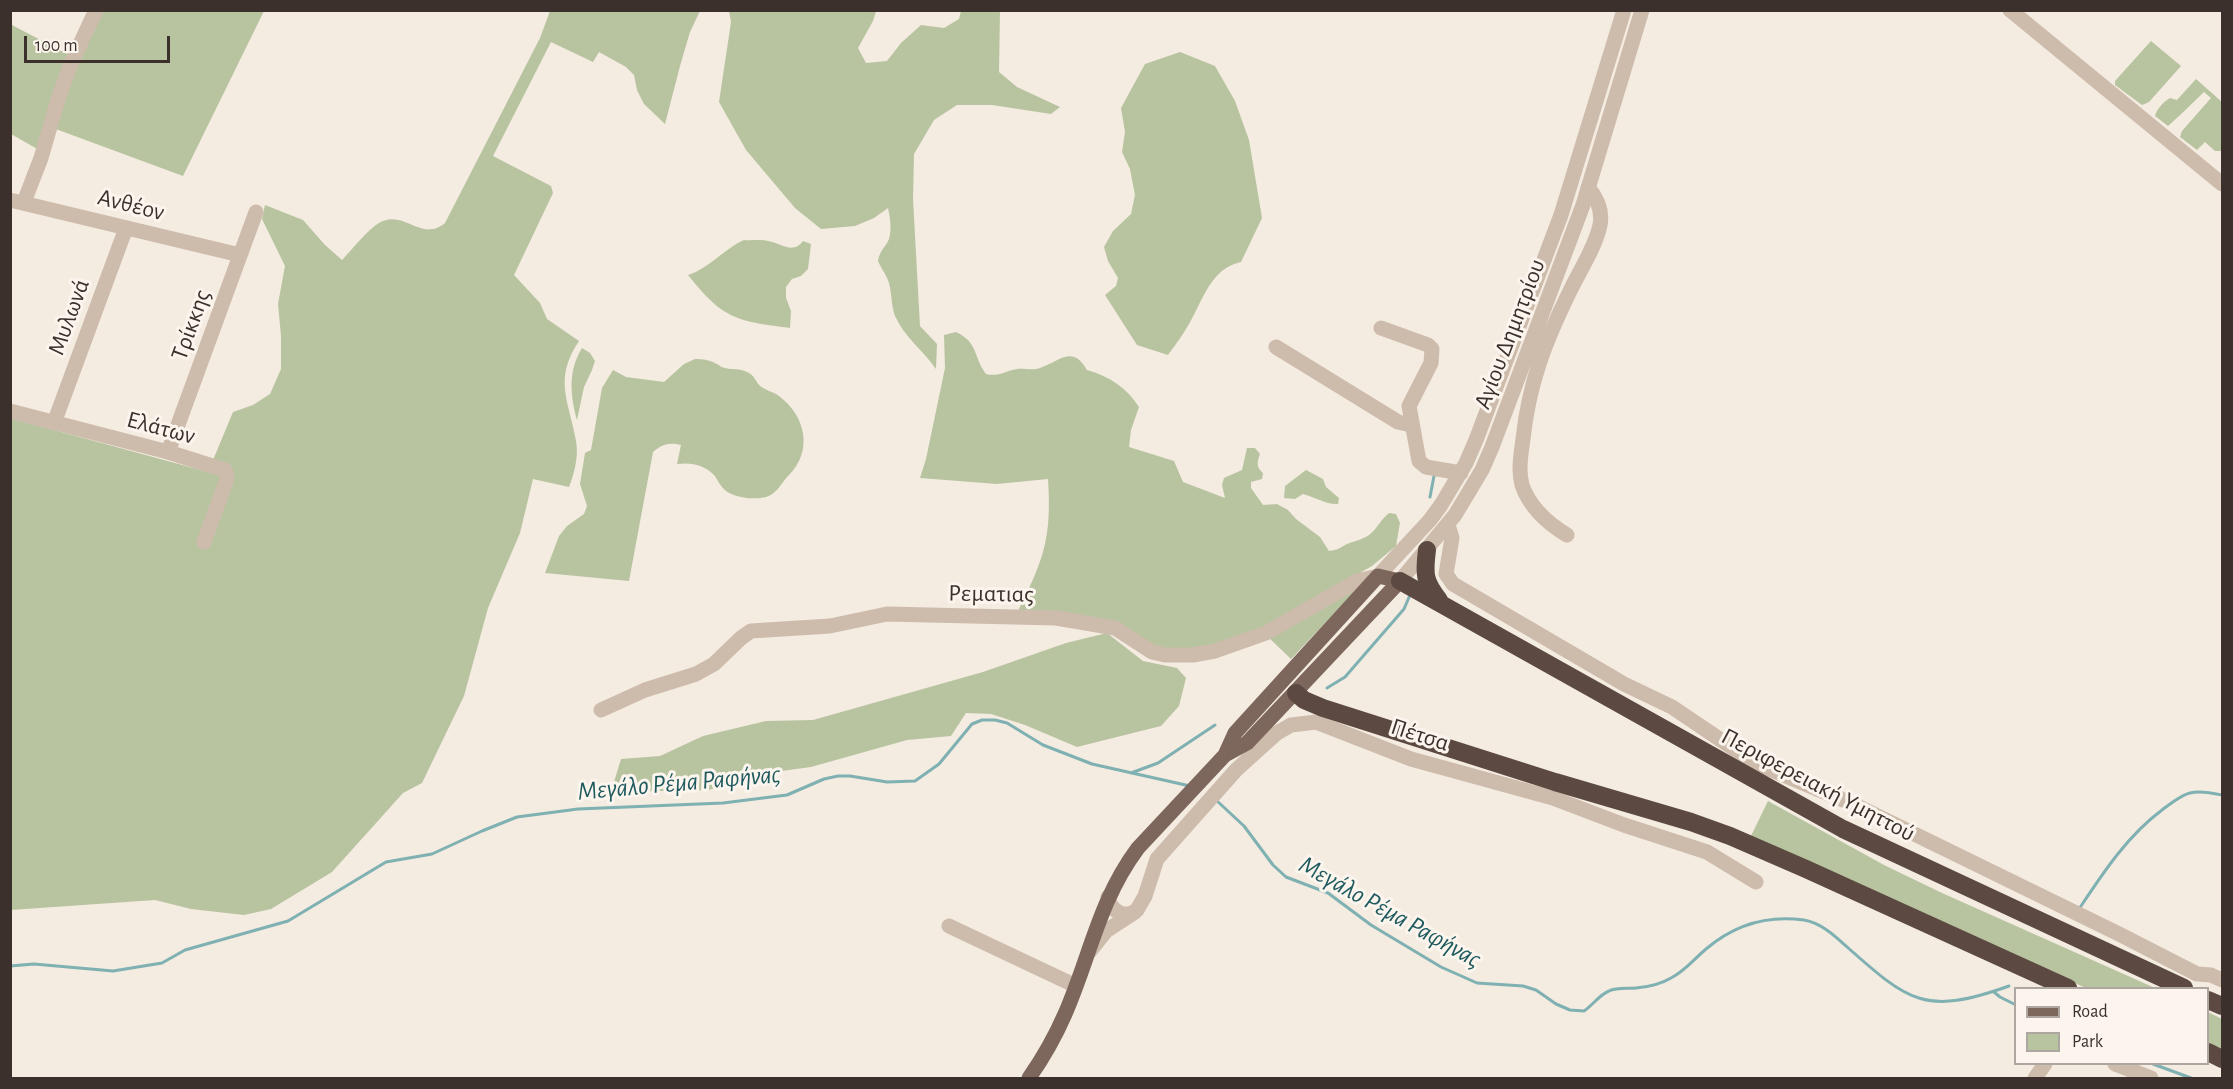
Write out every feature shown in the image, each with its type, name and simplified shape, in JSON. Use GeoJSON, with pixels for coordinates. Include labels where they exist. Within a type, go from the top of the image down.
{"type":"FeatureCollection","features":[{"type":"Feature","properties":{"kind":"highway"},"geometry":{"type":"LineString","coordinates":[[1427,550],[1426,583],[1440,602]]}},
{"type":"Feature","properties":{"kind":"highway","name":"Περιφερειακή Υμηττού"},"geometry":{"type":"LineString","coordinates":[[1400,581],[1843,829],[2179,987]]}},
{"type":"Feature","properties":{"kind":"highway"},"geometry":{"type":"LineString","coordinates":[[1296,693],[1304,700],[1323,708],[1730,836],[2066,987]]}},
{"type":"Feature","properties":{"kind":"highway"},"geometry":{"type":"LineString","coordinates":[[2209,999],[2223,1006]]}},
{"type":"Feature","properties":{"kind":"highway"},"geometry":{"type":"LineString","coordinates":[[2209,1052],[2223,1059]]}},
{"type":"Feature","properties":{"kind":"main road"},"geometry":{"type":"LineString","coordinates":[[1225,755],[1234,733],[1378,576],[1400,581]]}},
{"type":"Feature","properties":{"kind":"main road","name":"Αγίου Δημητρίου"},"geometry":{"type":"LineString","coordinates":[[1296,693],[1400,581]]}},
{"type":"Feature","properties":{"kind":"main road"},"geometry":{"type":"LineString","coordinates":[[1029,1078],[1054,1037],[1076,986],[1108,897],[1126,864],[1225,755],[1247,743],[1296,693],[1282,680]]}},
{"type":"Feature","properties":{"kind":"street"},"geometry":{"type":"LineString","coordinates":[[17,201],[41,158],[62,86],[96,10]]}},
{"type":"Feature","properties":{"kind":"street","name":"Αγίου Δημητρίου"},"geometry":{"type":"LineString","coordinates":[[1378,576],[1430,520],[1461,473],[1476,440],[1564,207],[1624,10]]}},
{"type":"Feature","properties":{"kind":"street","name":"Αγίου Δημητρίου"},"geometry":{"type":"LineString","coordinates":[[1400,581],[1448,525],[1469,493],[1492,447],[1588,187],[1642,10]]}},
{"type":"Feature","properties":{"kind":"street"},"geometry":{"type":"LineString","coordinates":[[2010,10],[2223,184]]}},
{"type":"Feature","properties":{"kind":"street"},"geometry":{"type":"LineString","coordinates":[[1567,535],[1542,517],[1530,501],[1522,483],[1521,457],[1528,403],[1536,372],[1559,315],[1600,226],[1599,203],[1588,187]]}},
{"type":"Feature","properties":{"kind":"street","name":"Ανθέον"},"geometry":{"type":"LineString","coordinates":[[17,201],[240,255]]}},
{"type":"Feature","properties":{"kind":"street","name":"Τρίκκης"},"geometry":{"type":"LineString","coordinates":[[168,453],[256,212]]}},
{"type":"Feature","properties":{"kind":"street","name":"Μυλωνά"},"geometry":{"type":"LineString","coordinates":[[54,423],[126,228]]}},
{"type":"Feature","properties":{"kind":"street"},"geometry":{"type":"LineString","coordinates":[[1381,328],[1428,345],[1433,352],[1431,363],[1410,401],[1408,411],[1411,425],[1421,464],[1426,467],[1461,473]]}},
{"type":"Feature","properties":{"kind":"street"},"geometry":{"type":"LineString","coordinates":[[1276,348],[1398,422],[1411,425]]}},
{"type":"Feature","properties":{"kind":"street","name":"Ελάτων"},"geometry":{"type":"LineString","coordinates":[[10,411],[225,470],[227,476],[204,542]]}},
{"type":"Feature","properties":{"kind":"street"},"geometry":{"type":"LineString","coordinates":[[1448,525],[1452,538],[1446,574],[1453,584],[1624,684],[1672,707],[1755,763],[1853,804],[2198,974],[2211,975],[2223,980]]}},
{"type":"Feature","properties":{"kind":"street","name":"Ρεματιας"},"geometry":{"type":"LineString","coordinates":[[601,710],[623,699],[696,674],[714,664],[751,631],[830,626],[887,614],[1056,618],[1115,628],[1158,654],[1193,655],[1247,641],[1273,629],[1357,581],[1378,576]]}},
{"type":"Feature","properties":{"kind":"street","name":"Πέτσα"},"geometry":{"type":"LineString","coordinates":[[1139,907],[1157,859],[1236,770],[1277,733],[1291,725],[1316,722],[1411,759],[1552,798],[1624,825],[1707,852],[1756,882]]}},
{"type":"Feature","properties":{"kind":"street"},"geometry":{"type":"LineString","coordinates":[[1108,897],[1139,907]]}},
{"type":"Feature","properties":{"kind":"street"},"geometry":{"type":"LineString","coordinates":[[1086,955],[1106,931],[1139,907]]}},
{"type":"Feature","properties":{"kind":"street"},"geometry":{"type":"LineString","coordinates":[[948,926],[1076,986]]}},
{"type":"Feature","properties":{"kind":"street"},"geometry":{"type":"LineString","coordinates":[[2182,987],[2198,974]]}},
{"type":"Feature","properties":{"kind":"street"},"geometry":{"type":"LineString","coordinates":[[2036,1078],[2044,1065]]}},
{"type":"Feature","properties":{"kind":"street"},"geometry":{"type":"LineString","coordinates":[[2118,1065],[2151,1078]]}},
{"type":"Feature","properties":{"kind":"green space"},"geometry":{"type":"Polygon","coordinates":[[[101,11],[264,11],[183,176],[53,128],[63,95],[101,11]]]}},
{"type":"Feature","properties":{"kind":"green space"},"geometry":{"type":"Polygon","coordinates":[[[550,11],[700,11],[690,32],[665,124],[644,104],[637,90],[634,75],[626,67],[599,52],[593,62],[551,42],[493,156],[551,186],[553,193],[514,275],[540,303],[547,319],[579,341],[571,355],[565,379],[567,402],[577,447],[576,459],[569,487],[533,479],[520,533],[488,608],[464,696],[422,783],[403,793],[332,872],[271,909],[244,915],[191,909],[155,900],[11,910],[10,418],[208,472],[233,412],[253,405],[270,394],[281,369],[278,304],[285,266],[262,219],[265,205],[303,220],[342,260],[367,232],[383,221],[399,220],[429,229],[437,228],[445,223],[540,38],[550,11]]]}},
{"type":"Feature","properties":{"kind":"green space"},"geometry":{"type":"Polygon","coordinates":[[[729,11],[876,11],[858,48],[866,63],[887,61],[901,43],[921,25],[944,28],[959,19],[961,11],[1000,11],[999,72],[1017,87],[1060,107],[1051,114],[992,105],[957,105],[934,120],[914,154],[913,199],[920,326],[937,344],[936,369],[899,324],[894,312],[889,283],[878,261],[890,235],[888,208],[874,218],[855,226],[821,229],[795,208],[746,150],[719,102],[731,22],[729,11]]]}},
{"type":"Feature","properties":{"kind":"green space"},"geometry":{"type":"Polygon","coordinates":[[[10,24],[71,56],[39,150],[11,134],[10,24]]]}},
{"type":"Feature","properties":{"kind":"green space"},"geometry":{"type":"Polygon","coordinates":[[[2151,41],[2181,66],[2149,102],[2142,105],[2115,85],[2115,81],[2151,41]]]}},
{"type":"Feature","properties":{"kind":"green space"},"geometry":{"type":"Polygon","coordinates":[[[1180,52],[1215,66],[1235,101],[1249,140],[1262,218],[1241,262],[1231,265],[1215,278],[1187,328],[1168,355],[1137,345],[1105,295],[1116,286],[1118,278],[1108,261],[1104,247],[1113,231],[1131,214],[1135,195],[1130,169],[1122,152],[1125,132],[1121,108],[1145,64],[1180,52]]]}},
{"type":"Feature","properties":{"kind":"green space"},"geometry":{"type":"Polygon","coordinates":[[[2196,79],[2222,102],[2222,151],[2215,151],[2205,142],[2197,150],[2180,137],[2182,131],[2211,98],[2204,92],[2168,126],[2155,116],[2165,101],[2170,98],[2177,100],[2196,79]]]}},
{"type":"Feature","properties":{"kind":"green space"},"geometry":{"type":"Polygon","coordinates":[[[744,240],[765,240],[791,248],[803,241],[811,244],[808,269],[801,276],[792,279],[786,287],[786,298],[791,311],[790,328],[756,323],[732,315],[711,301],[688,275],[744,240]]]}},
{"type":"Feature","properties":{"kind":"green space"},"geometry":{"type":"Polygon","coordinates":[[[956,332],[969,341],[986,374],[998,374],[1017,369],[1037,369],[1071,356],[1081,362],[1087,370],[1117,384],[1139,407],[1131,430],[1129,447],[1174,461],[1183,482],[1225,498],[1222,485],[1224,478],[1242,470],[1247,448],[1255,448],[1260,454],[1258,464],[1263,473],[1262,479],[1251,482],[1251,488],[1263,505],[1277,504],[1288,510],[1320,537],[1329,551],[1366,537],[1389,513],[1396,514],[1400,523],[1396,546],[1372,566],[1274,622],[1228,642],[1179,651],[1163,650],[1122,627],[1016,615],[1044,550],[1048,518],[1048,479],[997,484],[920,478],[945,368],[944,335],[956,332]]]}},
{"type":"Feature","properties":{"kind":"green space"},"geometry":{"type":"Polygon","coordinates":[[[582,348],[590,353],[595,361],[584,387],[577,420],[573,401],[572,374],[582,348]]]}},
{"type":"Feature","properties":{"kind":"green space"},"geometry":{"type":"Polygon","coordinates":[[[695,359],[747,372],[761,387],[788,404],[800,423],[803,434],[804,445],[797,466],[770,496],[745,498],[726,491],[715,476],[703,467],[688,463],[677,464],[681,445],[663,445],[653,452],[629,581],[545,573],[559,536],[567,526],[584,514],[587,506],[580,484],[585,453],[591,450],[602,388],[613,370],[626,377],[664,382],[684,364],[695,359]]]}},
{"type":"Feature","properties":{"kind":"green space"},"geometry":{"type":"Polygon","coordinates":[[[1306,470],[1323,479],[1326,487],[1339,498],[1338,504],[1303,494],[1295,499],[1284,498],[1285,486],[1306,470]]]}},
{"type":"Feature","properties":{"kind":"green space"},"geometry":{"type":"Polygon","coordinates":[[[1360,586],[1291,659],[1267,636],[1360,586]]]}},
{"type":"Feature","properties":{"kind":"green space"},"geometry":{"type":"Polygon","coordinates":[[[1107,633],[1143,661],[1177,668],[1186,678],[1179,706],[1161,726],[1077,747],[1025,725],[991,714],[966,713],[951,736],[907,740],[811,767],[752,775],[709,790],[611,792],[621,759],[660,756],[703,736],[766,721],[813,720],[983,672],[1066,643],[1107,633]]]}},
{"type":"Feature","properties":{"kind":"green space"},"geometry":{"type":"Polygon","coordinates":[[[1768,801],[1884,865],[2153,987],[2084,987],[1750,838],[1768,801]]]}},
{"type":"Feature","properties":{"kind":"green space"},"geometry":{"type":"Polygon","coordinates":[[[2209,1012],[2222,1019],[2222,1050],[2209,1044],[2209,1012]]]}},
{"type":"Feature","properties":{"kind":"waterway"},"geometry":{"type":"LineString","coordinates":[[1430,497],[1434,476]]}},
{"type":"Feature","properties":{"kind":"waterway"},"geometry":{"type":"LineString","coordinates":[[1327,688],[1345,677],[1404,609],[1410,595]]}},
{"type":"Feature","properties":{"kind":"waterway","name":"Μεγάλο Ρέμα Ραφήνας"},"geometry":{"type":"LineString","coordinates":[[10,966],[34,964],[113,971],[162,963],[185,950],[288,921],[386,862],[432,854],[517,817],[578,809],[723,803],[787,795],[824,779],[838,776],[887,782],[915,781],[939,764],[972,724],[982,720],[1007,723],[1043,745],[1092,764],[1190,786]]}},
{"type":"Feature","properties":{"kind":"waterway"},"geometry":{"type":"LineString","coordinates":[[1131,773],[1158,763],[1215,725]]}},
{"type":"Feature","properties":{"kind":"waterway","name":"Μεγάλο Ρέμα Ραφήνας"},"geometry":{"type":"LineString","coordinates":[[2079,909],[2127,843],[2149,820],[2179,798],[2190,793],[2222,795]]}},
{"type":"Feature","properties":{"kind":"waterway","name":"Μεγάλο Ρέμα Ραφήνας"},"geometry":{"type":"LineString","coordinates":[[1216,800],[1244,826],[1273,865],[1286,877],[1328,893],[1371,925],[1441,967],[1477,983],[1523,986],[1536,990],[1556,1004],[1570,1010],[1584,1011],[1602,995],[1612,990],[1645,987],[1663,982],[1681,972],[1706,949],[1728,934],[1752,924],[1777,919],[1804,920],[1822,927],[1886,980],[1920,998],[1937,1001],[1957,1000],[2009,986]]}},
{"type":"Feature","properties":{"kind":"waterway"},"geometry":{"type":"LineString","coordinates":[[1994,992],[2014,1004]]}},
{"type":"Feature","properties":{"kind":"waterway"},"geometry":{"type":"LineString","coordinates":[[2156,1065],[2191,1078]]}}]}
